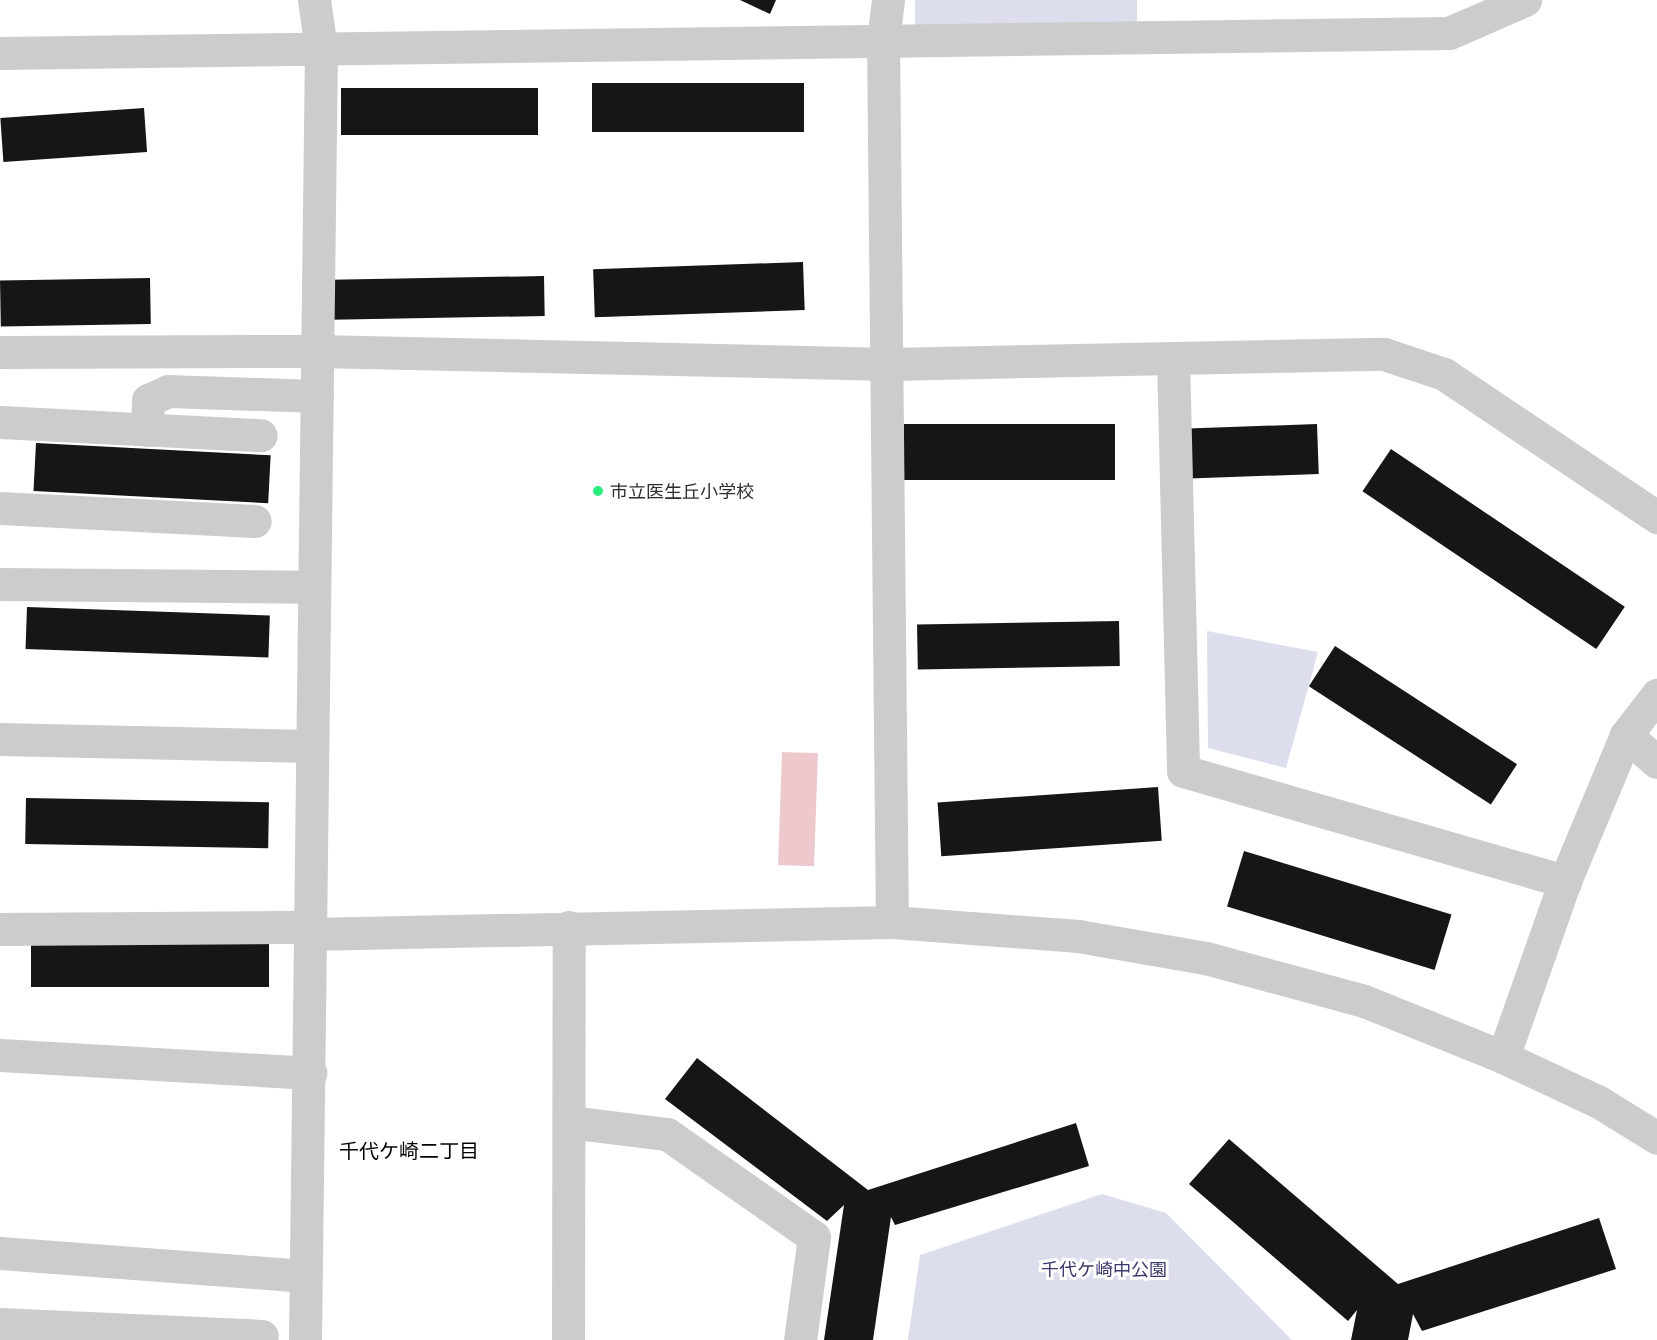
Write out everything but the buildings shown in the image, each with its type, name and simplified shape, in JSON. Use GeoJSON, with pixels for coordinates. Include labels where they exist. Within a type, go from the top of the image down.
{"type":"FeatureCollection","features":[{"type":"Feature","properties":{"kind":"street"},"geometry":{"type":"LineString","coordinates":[[305,1340],[321,49],[314,0]]}},
{"type":"Feature","properties":{"kind":"street"},"geometry":{"type":"LineString","coordinates":[[888,0],[883,39],[889,364],[892,922]]}},
{"type":"Feature","properties":{"kind":"street"},"geometry":{"type":"LineString","coordinates":[[0,54],[883,39],[1449,33],[1526,0]]}},
{"type":"Feature","properties":{"kind":"street"},"geometry":{"type":"LineString","coordinates":[[0,352],[318,351],[889,364],[1384,354],[1444,374],[1657,517]]}},
{"type":"Feature","properties":{"kind":"street"},"geometry":{"type":"LineString","coordinates":[[1173,358],[1183,771],[1564,881]]}},
{"type":"Feature","properties":{"kind":"street"},"geometry":{"type":"LineString","coordinates":[[147,430],[148,400],[168,392],[317,396]]}},
{"type":"Feature","properties":{"kind":"street"},"geometry":{"type":"LineString","coordinates":[[0,422],[261,435]]}},
{"type":"Feature","properties":{"kind":"street"},"geometry":{"type":"LineString","coordinates":[[0,508],[255,521]]}},
{"type":"Feature","properties":{"kind":"street"},"geometry":{"type":"LineString","coordinates":[[0,584],[314,587]]}},
{"type":"Feature","properties":{"kind":"street"},"geometry":{"type":"LineString","coordinates":[[1503,1057],[1564,881],[1626,735],[1657,695]]}},
{"type":"Feature","properties":{"kind":"street"},"geometry":{"type":"LineString","coordinates":[[1626,735],[1657,762]]}},
{"type":"Feature","properties":{"kind":"street"},"geometry":{"type":"LineString","coordinates":[[0,739],[311,746]]}},
{"type":"Feature","properties":{"kind":"street"},"geometry":{"type":"LineString","coordinates":[[0,929],[309,931],[892,922],[1078,936],[1206,958],[1364,1001],[1503,1057],[1599,1102],[1657,1138]]}},
{"type":"Feature","properties":{"kind":"street"},"geometry":{"type":"LineString","coordinates":[[568,1340],[569,927]]}},
{"type":"Feature","properties":{"kind":"street"},"geometry":{"type":"LineString","coordinates":[[0,1054],[310,1073]]}},
{"type":"Feature","properties":{"kind":"street"},"geometry":{"type":"LineString","coordinates":[[569,1122],[667,1134],[814,1237],[800,1340]]}},
{"type":"Feature","properties":{"kind":"street"},"geometry":{"type":"LineString","coordinates":[[0,1253],[305,1276]]}},
{"type":"Feature","properties":{"kind":"street"},"geometry":{"type":"LineString","coordinates":[[0,1324],[43,1333],[262,1336]]}},
{"type":"Feature","properties":{"kind":"green space"},"geometry":{"type":"Polygon","coordinates":[[[915,0],[1137,0],[1137,28],[915,28],[915,0]]]}},
{"type":"Feature","properties":{"kind":"green space"},"geometry":{"type":"Polygon","coordinates":[[[1207,631],[1318,652],[1286,768],[1208,748],[1207,631]]]}},
{"type":"Feature","properties":{"kind":"green space","name":"千代ケ崎中公園"},"geometry":{"type":"Polygon","coordinates":[[[1102,1194],[1166,1213],[1292,1340],[908,1340],[920,1255],[1102,1194]]]}},
{"type":"Feature","properties":{"kind":"shaded area"},"geometry":{"type":"Polygon","coordinates":[[[782,752],[818,753],[814,866],[778,865],[782,752]]]}},
{"type":"Feature","properties":{"kind":"place","name":"市立医生丘小学校"},"geometry":{"type":"Point","coordinates":[598,491]}},
{"type":"Feature","properties":{"kind":"district","name":"千代ケ崎二丁目"},"geometry":{"type":"Point","coordinates":[409,1150]}}]}
